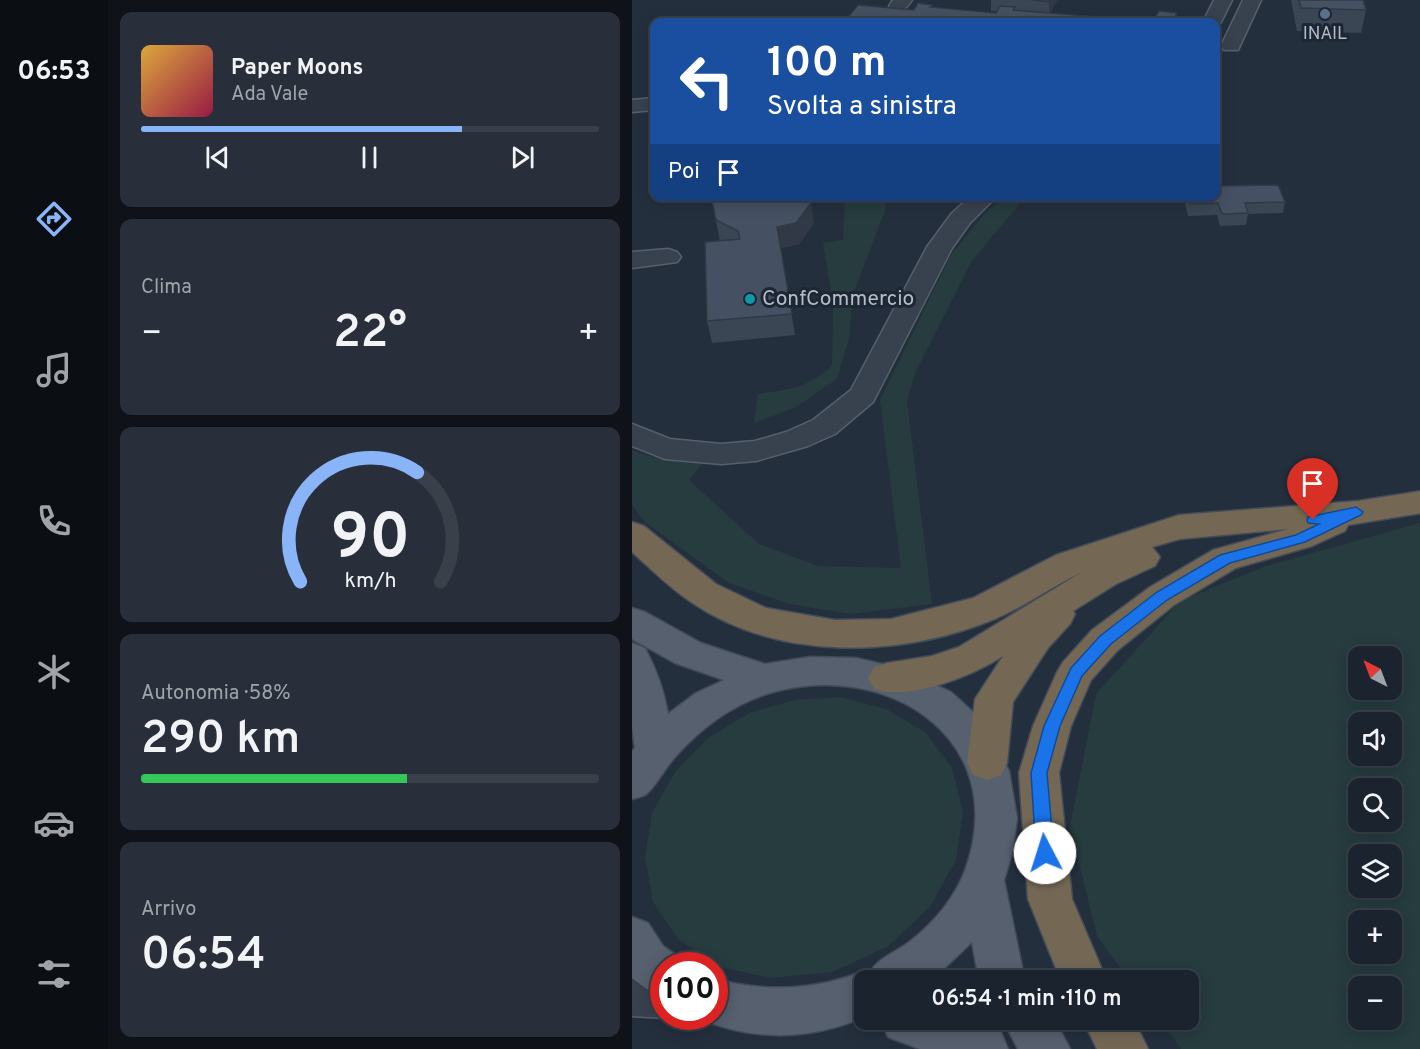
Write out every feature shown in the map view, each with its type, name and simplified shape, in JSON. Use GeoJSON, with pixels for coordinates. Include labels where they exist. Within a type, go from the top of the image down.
{"type":"FeatureCollection","features":[{"type":"Feature","properties":{"kind":"highway"},"geometry":{"type":"LineString","coordinates":[[887,678],[933,671],[972,657],[1104,575],[1148,554],[1356,512],[1421,502]]}},
{"type":"Feature","properties":{"kind":"highway"},"geometry":{"type":"LineString","coordinates":[[632,534],[704,593],[759,621],[835,634],[891,633],[940,622],[985,608],[1068,564],[1180,527],[1356,512]]}},
{"type":"Feature","properties":{"kind":"highway"},"geometry":{"type":"LineString","coordinates":[[1079,970],[1050,899],[1039,773],[1052,726],[1076,672],[1105,640],[1162,596],[1225,559],[1300,538],[1356,512]]}},
{"type":"Feature","properties":{"kind":"highway"},"geometry":{"type":"LineString","coordinates":[[987,763],[994,699],[1036,638],[1074,594]]}},
{"type":"Feature","properties":{"kind":"highway"},"geometry":{"type":"LineString","coordinates":[[1113,1030],[1124,1049]]}},
{"type":"Feature","properties":{"kind":"main road"},"geometry":{"type":"LineString","coordinates":[[632,622],[688,653],[766,679]]}},
{"type":"Feature","properties":{"kind":"main road"},"geometry":{"type":"LineString","coordinates":[[632,658],[646,688],[655,750]]}},
{"type":"Feature","properties":{"kind":"main road"},"geometry":{"type":"LineString","coordinates":[[632,782],[655,750],[687,719],[725,695],[766,679],[807,671],[848,670],[887,678],[929,696],[963,725],[987,763],[996,800],[995,840],[984,882],[954,930],[910,970]]}},
{"type":"Feature","properties":{"kind":"main road"},"geometry":{"type":"LineString","coordinates":[[984,882],[1000,970]]}},
{"type":"Feature","properties":{"kind":"main road"},"geometry":{"type":"LineString","coordinates":[[632,938],[650,964]]}},
{"type":"Feature","properties":{"kind":"main road"},"geometry":{"type":"LineString","coordinates":[[728,1006],[744,1011],[798,1013],[854,999]]}},
{"type":"Feature","properties":{"kind":"main road"},"geometry":{"type":"LineString","coordinates":[[932,1030],[984,1049]]}},
{"type":"Feature","properties":{"kind":"main road"},"geometry":{"type":"LineString","coordinates":[[1034,1030],[1046,1049]]}},
{"type":"Feature","properties":{"kind":"street"},"geometry":{"type":"LineString","coordinates":[[1214,18],[1223,0]]}},
{"type":"Feature","properties":{"kind":"street"},"geometry":{"type":"LineString","coordinates":[[1230,46],[1252,0]]}},
{"type":"Feature","properties":{"kind":"street"},"geometry":{"type":"LineString","coordinates":[[632,106],[650,104]]}},
{"type":"Feature","properties":{"kind":"street"},"geometry":{"type":"LineString","coordinates":[[632,434],[665,449],[721,454],[756,451],[797,439],[824,427],[863,395],[940,247],[961,218],[980,201]]}},
{"type":"Feature","properties":{"kind":"street"},"geometry":{"type":"LineString","coordinates":[[632,260],[668,256]]}},
{"type":"Feature","properties":{"kind":"street"},"geometry":{"type":"LineString","coordinates":[[632,993],[650,994]]}},
{"type":"Feature","properties":{"kind":"green space"},"geometry":{"type":"Polygon","coordinates":[[[845,201],[886,201],[885,211],[853,294],[849,338],[837,379],[796,407],[754,423],[758,394],[806,384],[832,366],[833,303],[823,243],[843,240],[845,201]]]}},
{"type":"Feature","properties":{"kind":"green space"},"geometry":{"type":"Polygon","coordinates":[[[1000,201],[1022,201],[971,262],[915,373],[907,401],[932,604],[850,614],[790,604],[729,583],[646,523],[632,505],[632,450],[667,460],[703,463],[689,480],[759,544],[818,566],[901,568],[880,400],[951,255],[985,213],[1000,201]]]}},
{"type":"Feature","properties":{"kind":"green space"},"geometry":{"type":"Polygon","coordinates":[[[1420,523],[1420,1049],[1181,1049],[1167,1030],[1199,1030],[1199,970],[1122,970],[1097,936],[1070,827],[1096,694],[1180,601],[1263,567],[1420,523]]]}},
{"type":"Feature","properties":{"kind":"green space"},"geometry":{"type":"Polygon","coordinates":[[[840,697],[886,709],[925,732],[952,768],[963,812],[956,860],[930,907],[887,947],[832,972],[771,978],[728,969],[728,952],[697,952],[679,940],[653,902],[645,857],[652,813],[675,772],[708,738],[749,713],[795,700],[840,697]]]}},
{"type":"Feature","properties":{"kind":"building"},"geometry":{"type":"Polygon","coordinates":[[[1299,0],[1363,0],[1366,10],[1301,8],[1299,0]]]}},
{"type":"Feature","properties":{"kind":"building"},"geometry":{"type":"Polygon","coordinates":[[[918,3],[932,5],[930,7],[996,13],[1000,6],[1015,7],[1013,10],[1100,17],[847,18],[858,5],[914,10],[918,3]]]}},
{"type":"Feature","properties":{"kind":"building"},"geometry":{"type":"Polygon","coordinates":[[[1159,11],[1177,13],[1174,18],[1155,18],[1159,11]]]}},
{"type":"Feature","properties":{"kind":"building"},"geometry":{"type":"Polygon","coordinates":[[[1278,185],[1285,202],[1245,203],[1248,213],[1222,214],[1218,203],[1190,204],[1189,201],[1220,201],[1220,186],[1278,185]]]}},
{"type":"Feature","properties":{"kind":"building","name":"ConfCommercio"},"geometry":{"type":"Polygon","coordinates":[[[712,201],[810,201],[796,223],[777,227],[792,314],[707,321],[705,242],[740,239],[738,231],[716,220],[712,201]]]}},
{"type":"Feature","properties":{"kind":"place","name":"INAIL"},"geometry":{"type":"Point","coordinates":[1325,14]}},
{"type":"Feature","properties":{"kind":"place","name":"ConfCommercio"},"geometry":{"type":"Point","coordinates":[750,299]}},
{"type":"Feature","properties":{"kind":"route"},"geometry":{"type":"LineString","coordinates":[[1045,853],[1039,773],[1052,726],[1076,672],[1105,640],[1162,596],[1225,559],[1300,538],[1356,512],[1313,520]]}}]}
